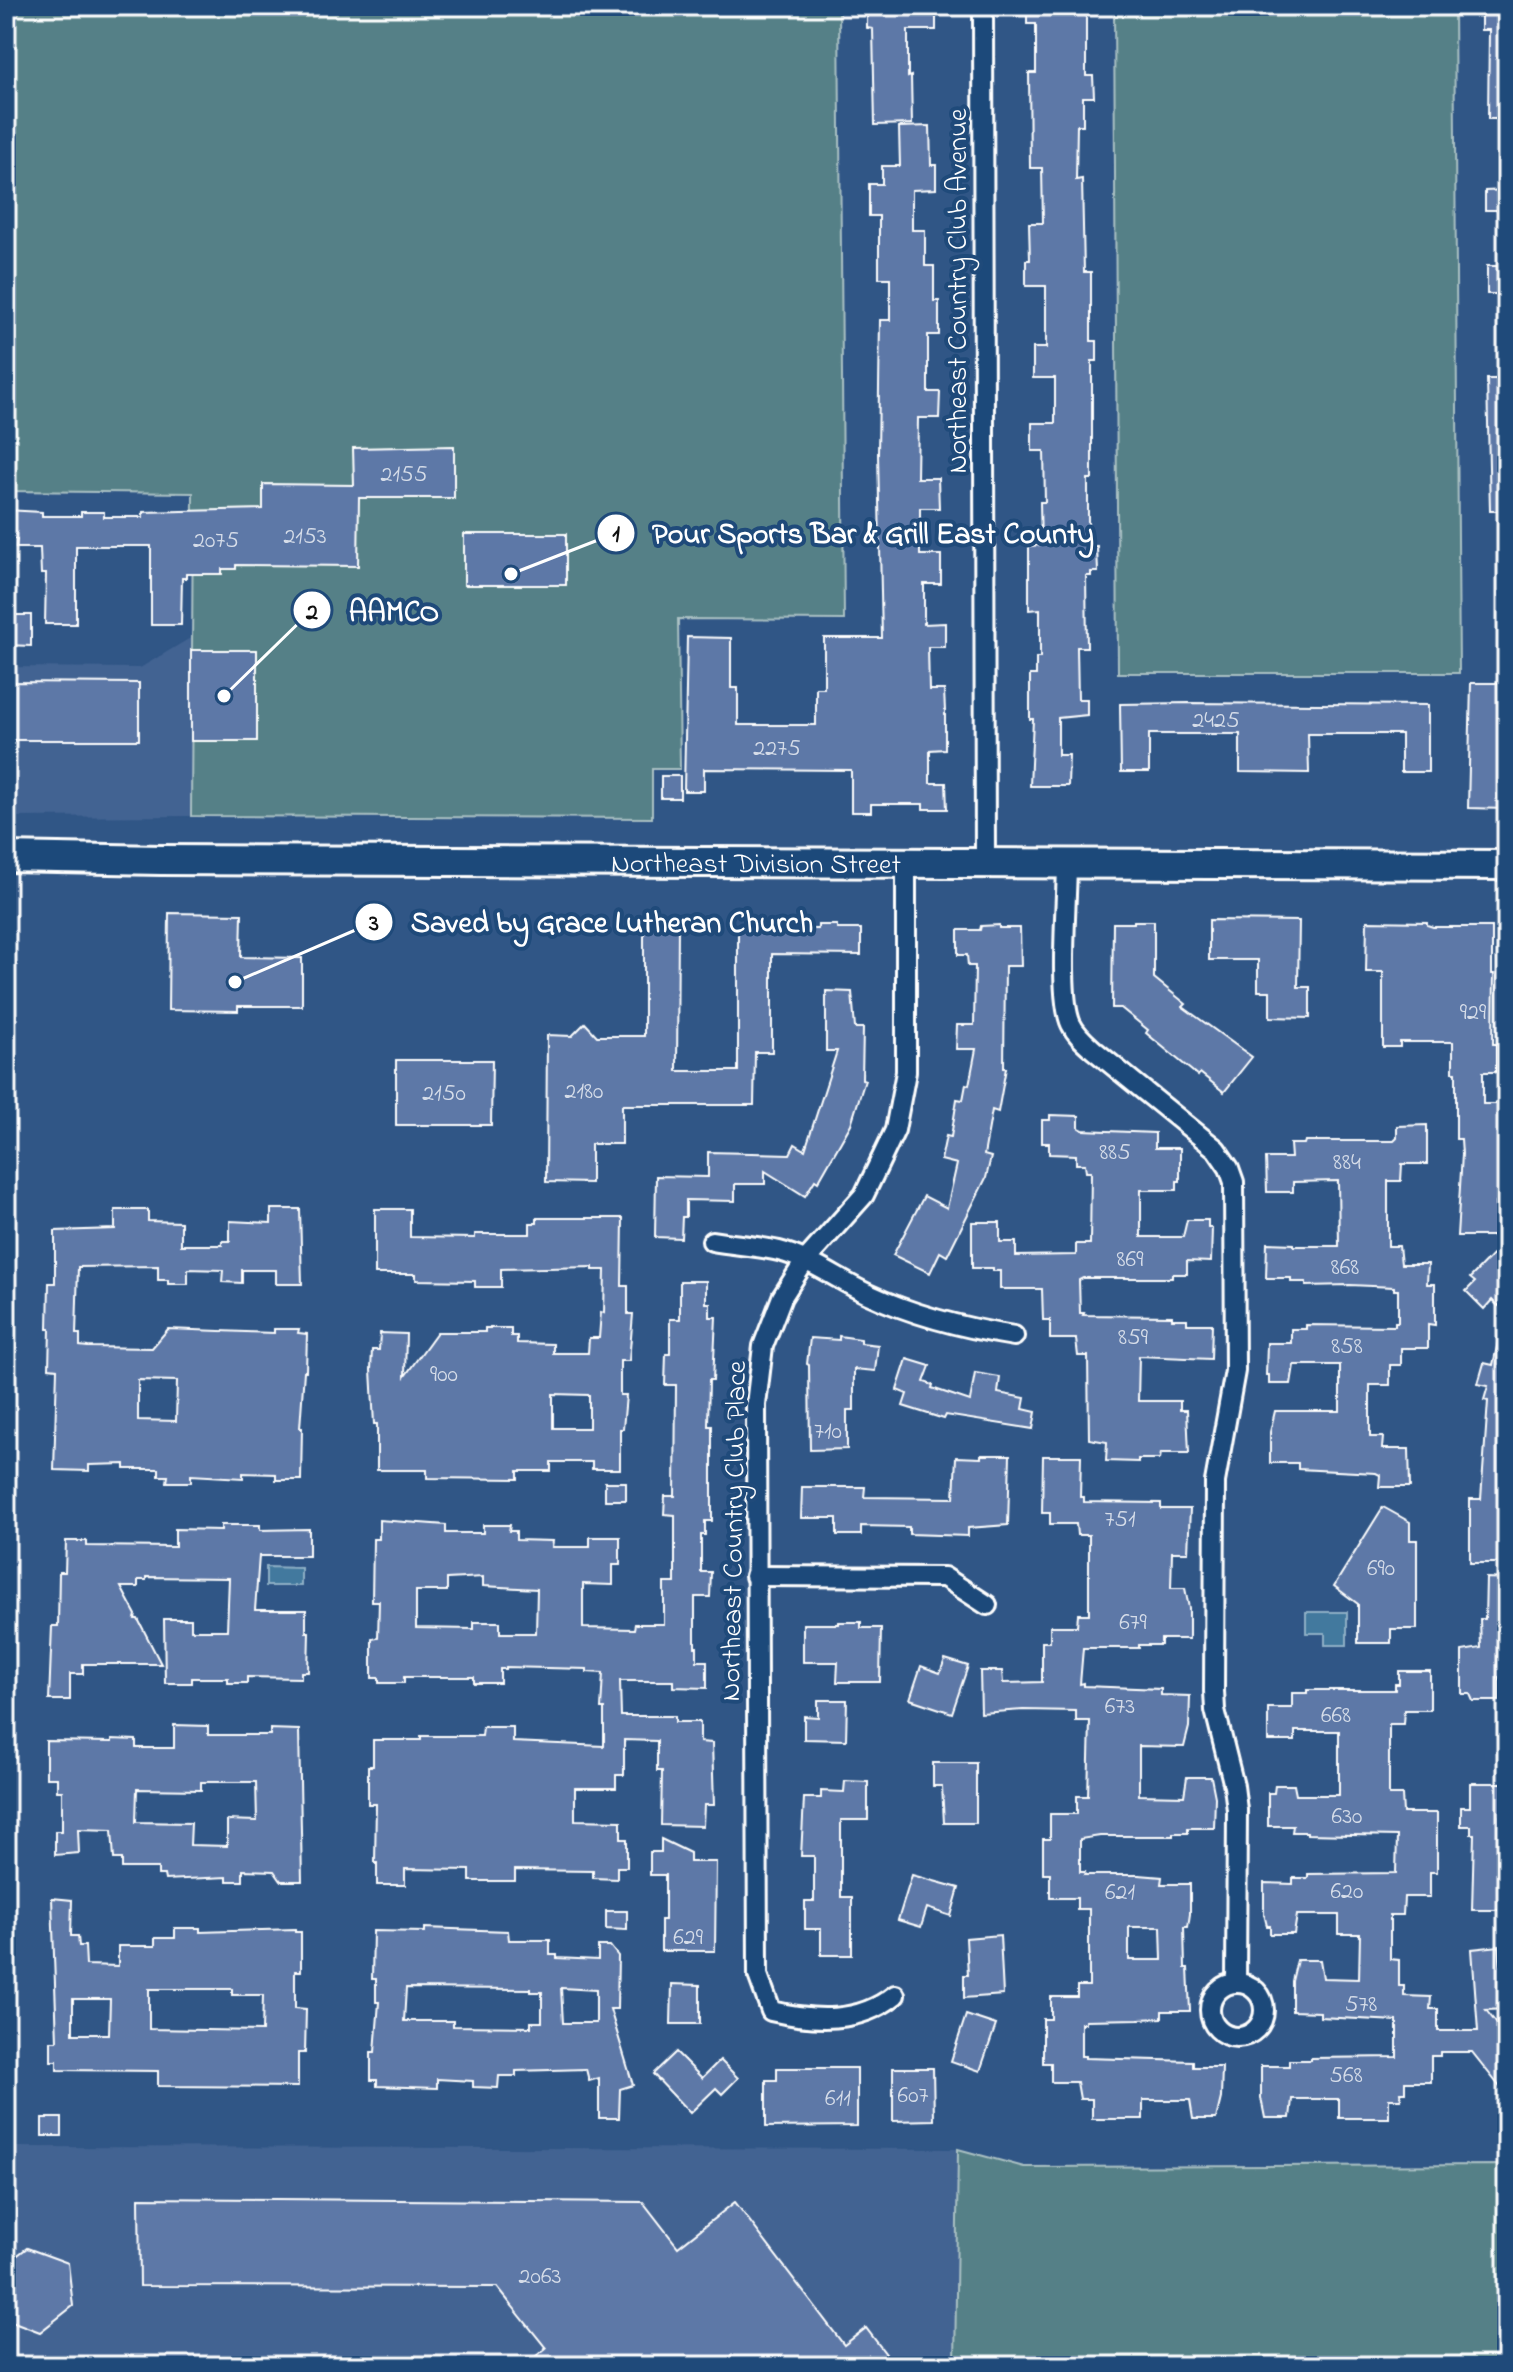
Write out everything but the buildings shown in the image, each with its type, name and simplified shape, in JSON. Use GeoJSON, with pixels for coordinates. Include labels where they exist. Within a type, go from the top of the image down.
{"type":"FeatureCollection","features":[{"type":"Feature","properties":{"kind":"main road","name":"Northeast Division Street"},"geometry":{"type":"LineString","coordinates":[[6,857],[1507,865]]}},
{"type":"Feature","properties":{"kind":"street","name":"Northeast Country Club Avenue"},"geometry":{"type":"LineString","coordinates":[[983,6],[985,863]]}},
{"type":"Feature","properties":{"kind":"street","name":"Northeast Country Club Place"},"geometry":{"type":"LineString","coordinates":[[895,1995],[878,2009],[858,2015],[804,2019],[771,2011],[758,1975],[756,1405],[763,1346],[782,1297],[805,1261],[864,1195],[895,1130],[906,1072],[906,863]]}},
{"type":"Feature","properties":{"kind":"street"},"geometry":{"type":"LineString","coordinates":[[1067,863],[1065,992],[1071,1024],[1095,1051],[1216,1149],[1234,1182],[1235,1371],[1217,1465],[1214,1533],[1215,1710],[1237,1810],[1236,1983]]}},
{"type":"Feature","properties":{"kind":"street"},"geometry":{"type":"LineString","coordinates":[[712,1241],[779,1251],[922,1316],[1014,1336]]}},
{"type":"Feature","properties":{"kind":"street"},"geometry":{"type":"LineString","coordinates":[[755,1576],[944,1577],[987,1605]]}},
{"type":"Feature","properties":{"kind":"shaded area"},"geometry":{"type":"Polygon","coordinates":[[[192,637],[191,816],[6,817],[6,667],[140,668],[192,637]]]}},
{"type":"Feature","properties":{"kind":"shaded area"},"geometry":{"type":"Polygon","coordinates":[[[266,1567],[301,1568],[301,1586],[266,1586],[266,1567]]]}},
{"type":"Feature","properties":{"kind":"shaded area"},"geometry":{"type":"Polygon","coordinates":[[[1306,1612],[1347,1612],[1347,1645],[1325,1645],[1325,1633],[1306,1633],[1306,1612]]]}},
{"type":"Feature","properties":{"kind":"shaded area"},"geometry":{"type":"Polygon","coordinates":[[[6,2147],[958,2149],[955,2366],[6,2366],[6,2147]]]}},
{"type":"Feature","properties":{"kind":"green space"},"geometry":{"type":"Polygon","coordinates":[[[6,6],[839,6],[844,620],[678,619],[680,769],[652,769],[652,818],[191,816],[193,493],[6,491],[6,6]]]}},
{"type":"Feature","properties":{"kind":"green space"},"geometry":{"type":"Polygon","coordinates":[[[1114,6],[1454,6],[1459,673],[1118,673],[1114,6]]]}},
{"type":"Feature","properties":{"kind":"green space"},"geometry":{"type":"Polygon","coordinates":[[[958,2149],[1024,2167],[1507,2165],[1507,2366],[955,2366],[958,2149]]]}},
{"type":"Feature","properties":{"kind":"place","name":"Pour Sports Bar & Grill East County"},"geometry":{"type":"Point","coordinates":[511,574]}},
{"type":"Feature","properties":{"kind":"place","name":"AAMCO"},"geometry":{"type":"Point","coordinates":[224,696]}},
{"type":"Feature","properties":{"kind":"place","name":"Saved by Grace Lutheran Church"},"geometry":{"type":"Point","coordinates":[235,982]}}]}
